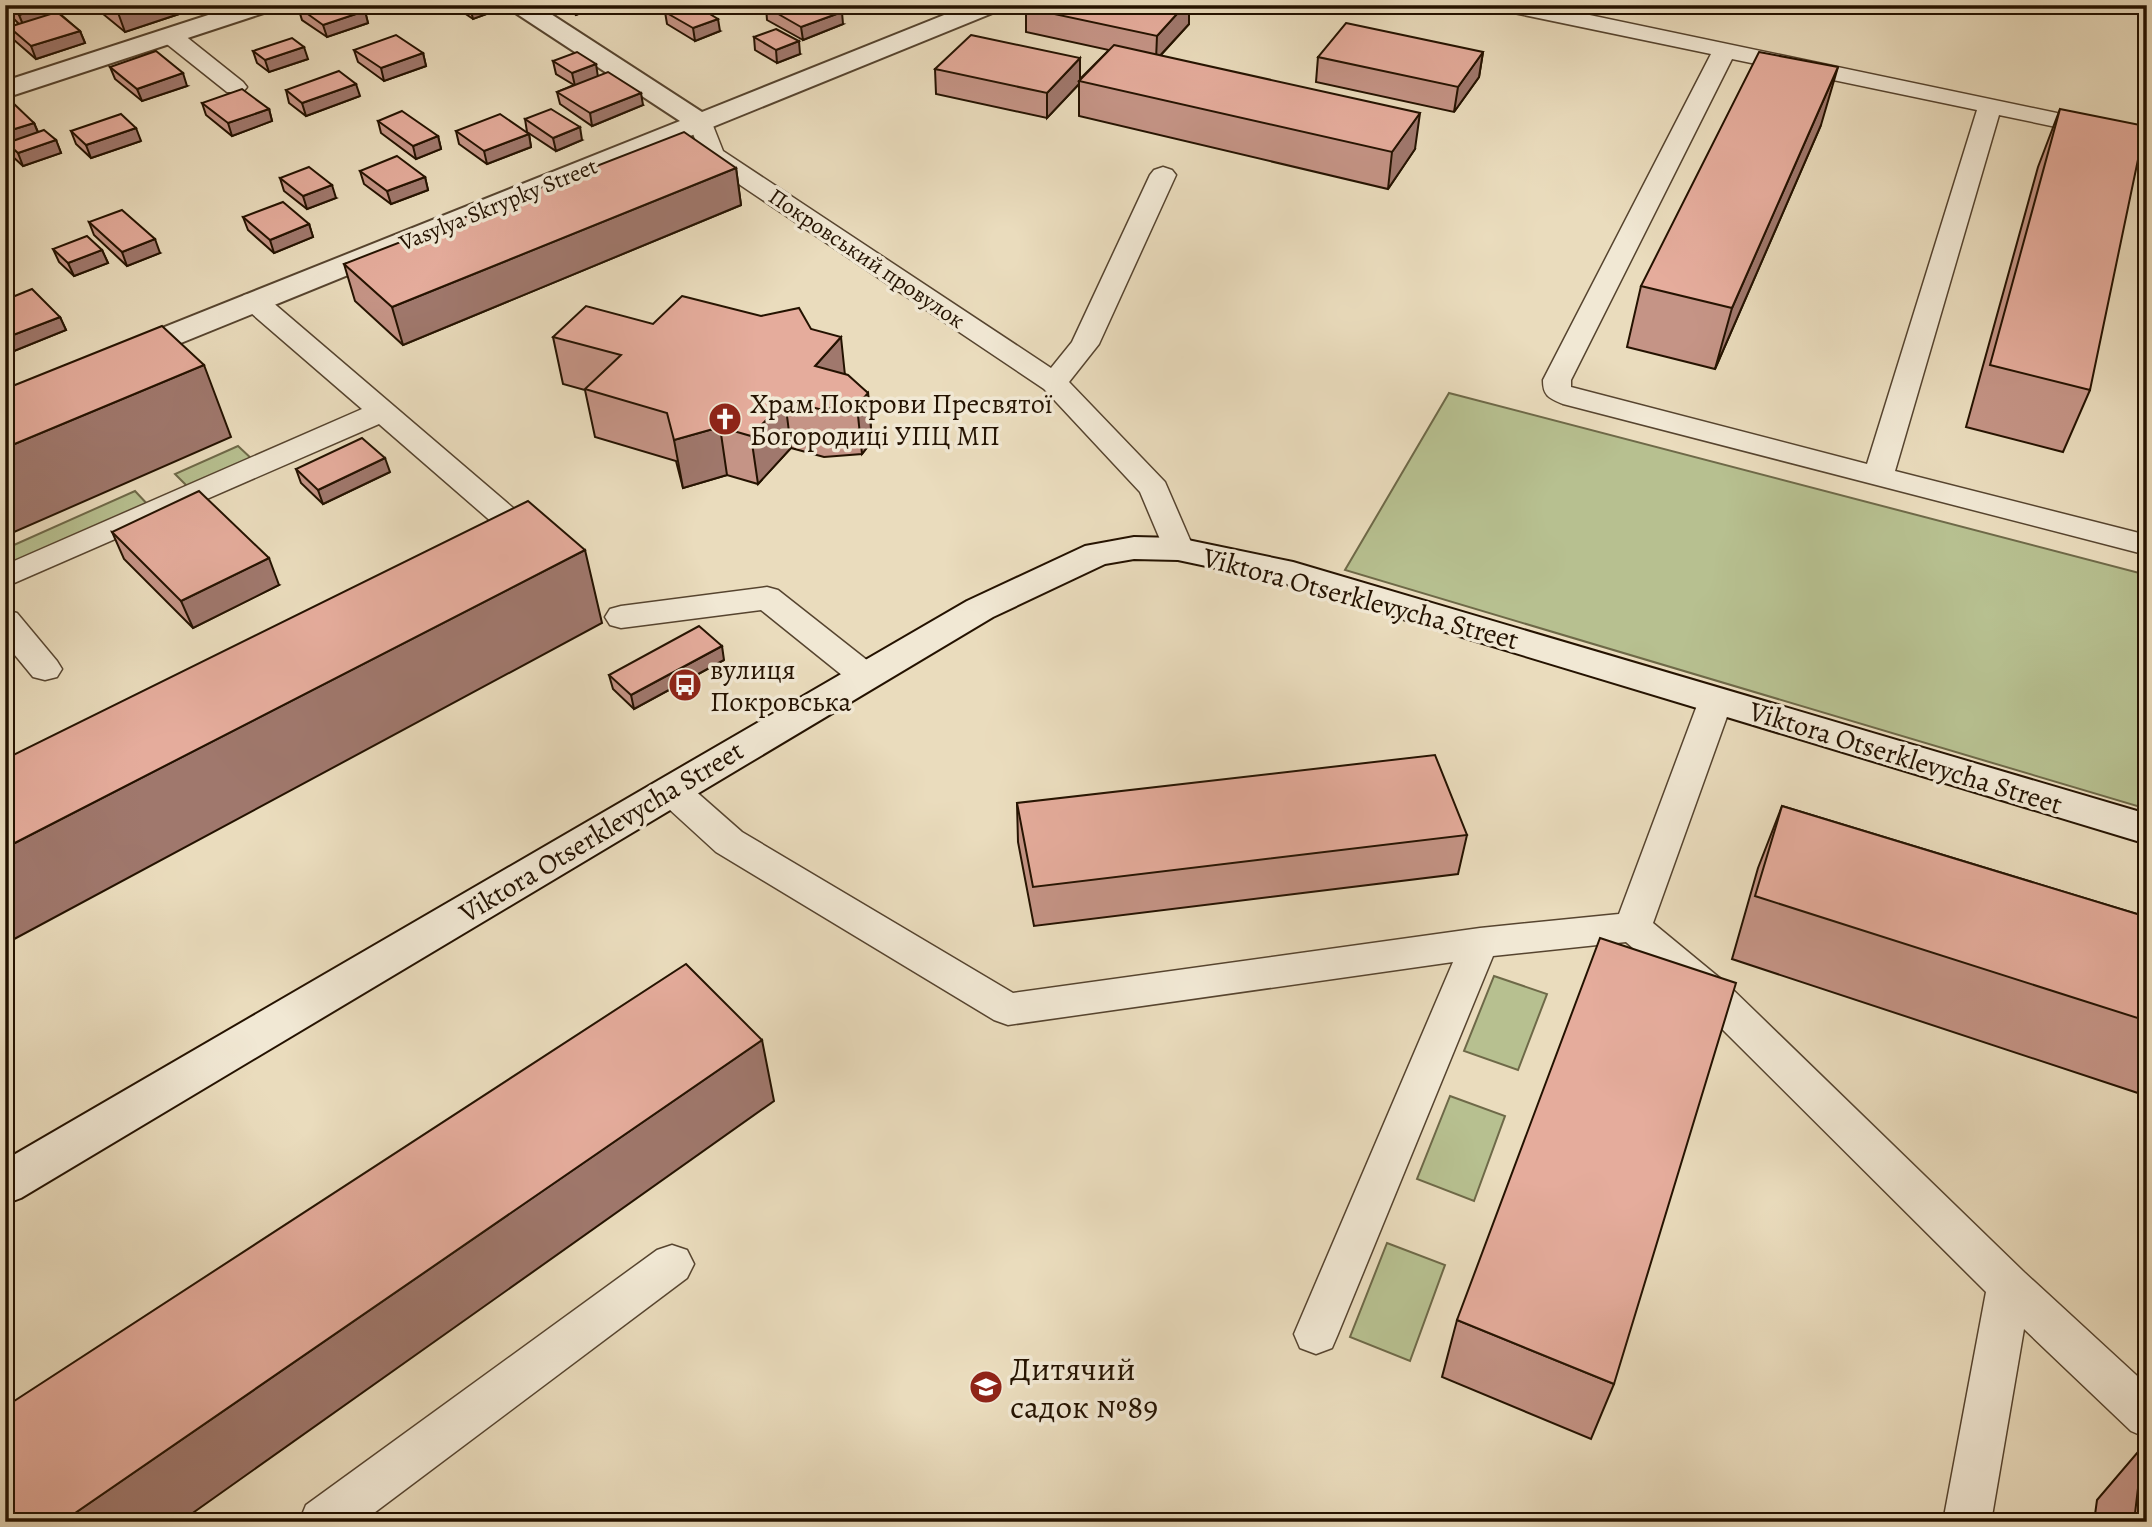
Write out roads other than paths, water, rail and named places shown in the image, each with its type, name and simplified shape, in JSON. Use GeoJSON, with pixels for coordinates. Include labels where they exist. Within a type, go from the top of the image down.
{"type":"FeatureCollection","features":[{"type":"Feature","properties":{"kind":"street"},"geometry":{"type":"LineString","coordinates":[[5,90],[264,5]]}},
{"type":"Feature","properties":{"kind":"street"},"geometry":{"type":"LineString","coordinates":[[520,5],[701,123]]}},
{"type":"Feature","properties":{"kind":"street","name":"Vasylya Skrypky Street"},"geometry":{"type":"LineString","coordinates":[[92,367],[991,5]]}},
{"type":"Feature","properties":{"kind":"street","name":"Viktora Otserklevycha Street"},"geometry":{"type":"LineString","coordinates":[[5,1184],[980,609],[1097,554],[1134,548],[1178,549],[1281,570],[2147,829]]}},
{"type":"Feature","properties":{"kind":"lane"},"geometry":{"type":"LineString","coordinates":[[1508,5],[2147,139]]}},
{"type":"Feature","properties":{"kind":"lane"},"geometry":{"type":"LineString","coordinates":[[171,36],[235,87]]}},
{"type":"Feature","properties":{"kind":"lane"},"geometry":{"type":"LineString","coordinates":[[1725,50],[1557,380],[1557,391],[1573,398],[2147,545]]}},
{"type":"Feature","properties":{"kind":"lane"},"geometry":{"type":"LineString","coordinates":[[1878,476],[1990,106]]}},
{"type":"Feature","properties":{"kind":"lane","name":"Покровський провулок"},"geometry":{"type":"LineString","coordinates":[[701,123],[712,155],[1054,383],[1154,489],[1178,549]]}},
{"type":"Feature","properties":{"kind":"lane"},"geometry":{"type":"LineString","coordinates":[[2121,134],[2147,133]]}},
{"type":"Feature","properties":{"kind":"lane"},"geometry":{"type":"LineString","coordinates":[[1054,383],[1085,344],[1163,175]]}},
{"type":"Feature","properties":{"kind":"lane"},"geometry":{"type":"LineString","coordinates":[[254,301],[522,532],[477,554]]}},
{"type":"Feature","properties":{"kind":"lane"},"geometry":{"type":"LineString","coordinates":[[5,577],[383,411]]}},
{"type":"Feature","properties":{"kind":"lane"},"geometry":{"type":"LineString","coordinates":[[621,617],[767,597],[865,676]]}},
{"type":"Feature","properties":{"kind":"lane"},"geometry":{"type":"LineString","coordinates":[[5,621],[45,669]]}},
{"type":"Feature","properties":{"kind":"lane"},"geometry":{"type":"LineString","coordinates":[[1633,926],[1716,700]]}},
{"type":"Feature","properties":{"kind":"lane"},"geometry":{"type":"LineString","coordinates":[[671,790],[729,842],[1008,1009],[1480,943],[1633,926],[1713,995],[2009,1286],[2147,1416]]}},
{"type":"Feature","properties":{"kind":"lane"},"geometry":{"type":"LineString","coordinates":[[1316,1334],[1480,943]]}},
{"type":"Feature","properties":{"kind":"lane"},"geometry":{"type":"LineString","coordinates":[[323,1522],[672,1264]]}},
{"type":"Feature","properties":{"kind":"lane"},"geometry":{"type":"LineString","coordinates":[[1967,1522],[2009,1286]]}},
{"type":"Feature","properties":{"kind":"place","name":"Храм Покрови Пресвятої Богородиці УПЦ МП"},"geometry":{"type":"Point","coordinates":[725,419]}},
{"type":"Feature","properties":{"kind":"place","name":"вулиця Покровська"},"geometry":{"type":"Point","coordinates":[685,685]}},
{"type":"Feature","properties":{"kind":"place","name":"Дитячий садок №89"},"geometry":{"type":"Point","coordinates":[986,1387]}}]}
